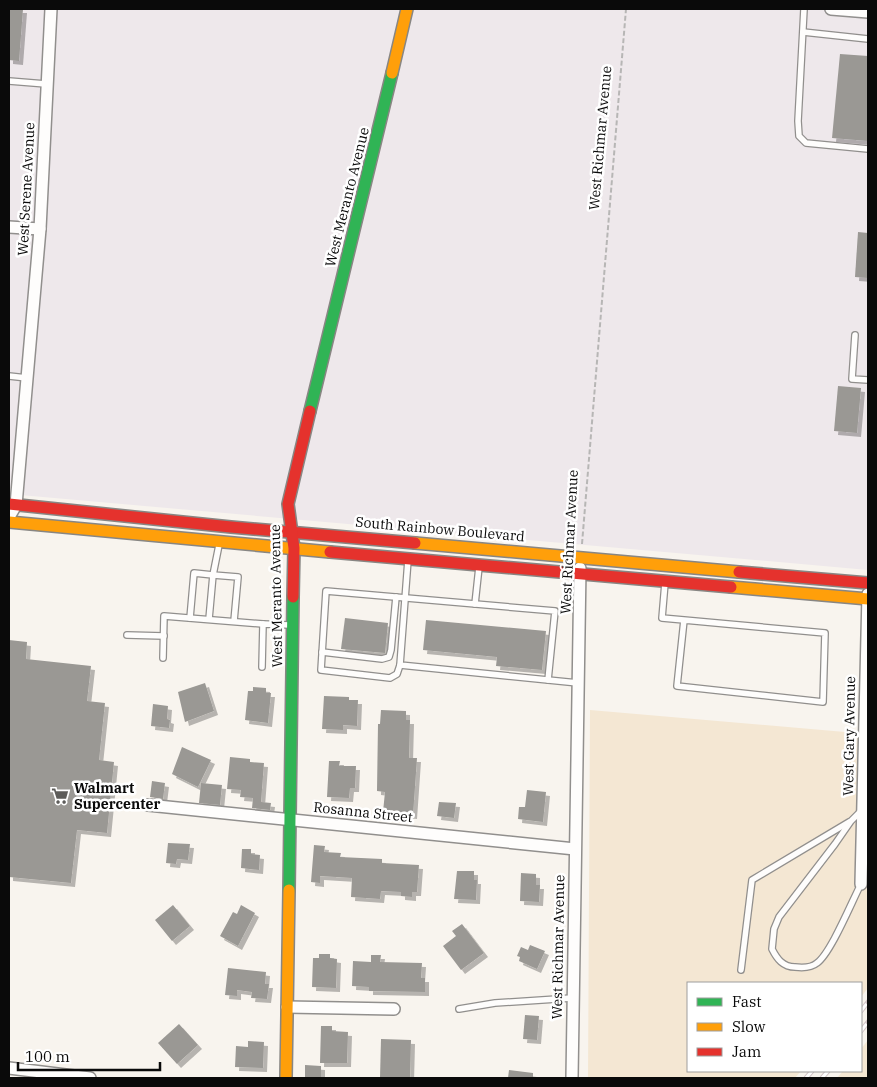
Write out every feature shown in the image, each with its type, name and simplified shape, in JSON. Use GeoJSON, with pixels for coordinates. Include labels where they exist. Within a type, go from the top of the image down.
{"type":"FeatureCollection","features":[{"type":"Feature","properties":{"kind":"main road","name":"West Meranto Avenue"},"geometry":{"type":"LineString","coordinates":[[286,1078],[294,548],[288,504],[407,9]]}},
{"type":"Feature","properties":{"kind":"main road","name":"South Rainbow Boulevard"},"geometry":{"type":"LineString","coordinates":[[12,505],[868,583]]}},
{"type":"Feature","properties":{"kind":"main road"},"geometry":{"type":"LineString","coordinates":[[9,522],[580,574],[868,596]]}},
{"type":"Feature","properties":{"kind":"street","name":"West Serene Avenue"},"geometry":{"type":"LineString","coordinates":[[9,517],[27,378],[40,229],[51,9]]}},
{"type":"Feature","properties":{"kind":"street"},"geometry":{"type":"LineString","coordinates":[[831,9],[868,12]]}},
{"type":"Feature","properties":{"kind":"street"},"geometry":{"type":"LineString","coordinates":[[9,227],[40,229]]}},
{"type":"Feature","properties":{"kind":"street","name":"West Richmar Avenue"},"geometry":{"type":"LineString","coordinates":[[572,1078],[581,557]]}},
{"type":"Feature","properties":{"kind":"street","name":"West Gary Avenue"},"geometry":{"type":"LineString","coordinates":[[861,884],[868,596]]}},
{"type":"Feature","properties":{"kind":"street","name":"Rosanna Street"},"geometry":{"type":"LineString","coordinates":[[148,805],[575,849]]}},
{"type":"Feature","properties":{"kind":"street"},"geometry":{"type":"LineString","coordinates":[[287,1007],[394,1009]]}},
{"type":"Feature","properties":{"kind":"street"},"geometry":{"type":"LineString","coordinates":[[9,1068],[90,1078]]}},
{"type":"Feature","properties":{"kind":"lane"},"geometry":{"type":"LineString","coordinates":[[804,9],[798,121],[799,136],[806,143],[868,149]]}},
{"type":"Feature","properties":{"kind":"lane"},"geometry":{"type":"LineString","coordinates":[[802,32],[868,39]]}},
{"type":"Feature","properties":{"kind":"lane"},"geometry":{"type":"LineString","coordinates":[[9,81],[46,84]]}},
{"type":"Feature","properties":{"kind":"lane"},"geometry":{"type":"LineString","coordinates":[[855,335],[852,379],[868,380]]}},
{"type":"Feature","properties":{"kind":"lane"},"geometry":{"type":"LineString","coordinates":[[9,376],[27,378]]}},
{"type":"Feature","properties":{"kind":"lane"},"geometry":{"type":"LineString","coordinates":[[209,619],[213,575],[219,542]]}},
{"type":"Feature","properties":{"kind":"lane"},"geometry":{"type":"LineString","coordinates":[[408,558],[405,598],[400,666],[397,674],[390,678],[320,670],[326,590],[405,598],[555,611],[548,680]]}},
{"type":"Feature","properties":{"kind":"lane"},"geometry":{"type":"LineString","coordinates":[[476,604],[479,565]]}},
{"type":"Feature","properties":{"kind":"lane"},"geometry":{"type":"LineString","coordinates":[[190,618],[194,573],[238,577],[234,621]]}},
{"type":"Feature","properties":{"kind":"lane"},"geometry":{"type":"LineString","coordinates":[[665,581],[662,618],[684,620],[825,633],[823,702],[677,686],[684,620]]}},
{"type":"Feature","properties":{"kind":"lane"},"geometry":{"type":"LineString","coordinates":[[322,652],[382,659],[389,657],[396,597]]}},
{"type":"Feature","properties":{"kind":"lane"},"geometry":{"type":"LineString","coordinates":[[163,658],[164,616],[293,625]]}},
{"type":"Feature","properties":{"kind":"lane"},"geometry":{"type":"LineString","coordinates":[[262,667],[263,624]]}},
{"type":"Feature","properties":{"kind":"lane"},"geometry":{"type":"LineString","coordinates":[[127,635],[164,636]]}},
{"type":"Feature","properties":{"kind":"lane"},"geometry":{"type":"LineString","coordinates":[[400,666],[578,683]]}},
{"type":"Feature","properties":{"kind":"lane"},"geometry":{"type":"LineString","coordinates":[[861,884],[832,943],[816,964],[805,968],[791,967],[781,963],[772,949],[774,929],[779,918],[851,821],[862,810]]}},
{"type":"Feature","properties":{"kind":"lane"},"geometry":{"type":"LineString","coordinates":[[741,970],[752,880],[851,821]]}},
{"type":"Feature","properties":{"kind":"lane"},"geometry":{"type":"LineString","coordinates":[[459,1008],[495,1003],[572,998]]}},
{"type":"Feature","properties":{"kind":"path","name":"West Richmar Avenue"},"geometry":{"type":"LineString","coordinates":[[581,557],[626,9]]}},
{"type":"Feature","properties":{"kind":"shaded area"},"geometry":{"type":"Polygon","coordinates":[[[9,9],[868,9],[868,570],[9,494],[9,9]]]}},
{"type":"Feature","properties":{"kind":"sand"},"geometry":{"type":"Polygon","coordinates":[[[590,710],[868,734],[868,988],[862,996],[862,982],[687,982],[687,1072],[800,1072],[795,1078],[588,1078],[590,710]]]}},
{"type":"Feature","properties":{"kind":"sand"},"geometry":{"type":"Polygon","coordinates":[[[868,1040],[868,1078],[837,1078],[842,1072],[862,1072],[862,1048],[868,1040]]]}},
{"type":"Feature","properties":{"kind":"building"},"geometry":{"type":"Polygon","coordinates":[[[9,9],[23,9],[19,61],[9,60],[9,9]]]}},
{"type":"Feature","properties":{"kind":"building"},"geometry":{"type":"Polygon","coordinates":[[[840,54],[868,56],[868,141],[832,138],[840,54]]]}},
{"type":"Feature","properties":{"kind":"building"},"geometry":{"type":"Polygon","coordinates":[[[858,232],[868,233],[868,278],[855,277],[858,232]]]}},
{"type":"Feature","properties":{"kind":"building"},"geometry":{"type":"Polygon","coordinates":[[[838,386],[861,388],[857,433],[834,431],[838,386]]]}},
{"type":"Feature","properties":{"kind":"building"},"geometry":{"type":"Polygon","coordinates":[[[345,618],[388,623],[385,653],[341,649],[345,618]]]}},
{"type":"Feature","properties":{"kind":"building"},"geometry":{"type":"Polygon","coordinates":[[[426,620],[546,631],[542,670],[496,666],[497,657],[423,650],[426,620]]]}},
{"type":"Feature","properties":{"kind":"building","name":"Walmart Supercenter"},"geometry":{"type":"Polygon","coordinates":[[[9,640],[27,642],[26,659],[91,666],[87,701],[105,703],[99,760],[114,762],[107,833],[77,830],[71,883],[9,877],[9,640]]]}},
{"type":"Feature","properties":{"kind":"building"},"geometry":{"type":"Polygon","coordinates":[[[205,683],[214,711],[185,722],[178,692],[205,683]]]}},
{"type":"Feature","properties":{"kind":"building"},"geometry":{"type":"Polygon","coordinates":[[[253,687],[266,688],[266,693],[271,693],[268,723],[245,720],[248,691],[253,691],[253,687]]]}},
{"type":"Feature","properties":{"kind":"building"},"geometry":{"type":"Polygon","coordinates":[[[324,696],[349,697],[349,700],[358,700],[357,726],[343,725],[343,730],[322,729],[324,696]]]}},
{"type":"Feature","properties":{"kind":"building"},"geometry":{"type":"Polygon","coordinates":[[[153,704],[168,706],[167,719],[170,720],[169,728],[151,726],[153,704]]]}},
{"type":"Feature","properties":{"kind":"building"},"geometry":{"type":"Polygon","coordinates":[[[381,710],[406,711],[406,720],[410,720],[409,758],[417,758],[413,815],[383,812],[385,792],[377,791],[378,724],[380,724],[381,710]]]}},
{"type":"Feature","properties":{"kind":"building"},"geometry":{"type":"Polygon","coordinates":[[[182,747],[211,760],[198,787],[172,774],[182,747]]]}},
{"type":"Feature","properties":{"kind":"building"},"geometry":{"type":"Polygon","coordinates":[[[230,757],[250,759],[250,762],[264,763],[261,802],[271,803],[270,810],[252,808],[253,798],[240,797],[241,790],[227,789],[230,757]]]}},
{"type":"Feature","properties":{"kind":"building"},"geometry":{"type":"Polygon","coordinates":[[[329,761],[340,761],[339,766],[356,766],[355,788],[350,788],[349,798],[327,797],[329,761]]]}},
{"type":"Feature","properties":{"kind":"building"},"geometry":{"type":"Polygon","coordinates":[[[152,781],[165,783],[163,799],[150,797],[152,781]]]}},
{"type":"Feature","properties":{"kind":"building"},"geometry":{"type":"Polygon","coordinates":[[[201,783],[222,785],[220,805],[199,803],[201,783]]]}},
{"type":"Feature","properties":{"kind":"building"},"geometry":{"type":"Polygon","coordinates":[[[527,790],[546,792],[543,822],[518,819],[519,807],[525,807],[527,790]]]}},
{"type":"Feature","properties":{"kind":"building"},"geometry":{"type":"Polygon","coordinates":[[[439,802],[456,803],[454,818],[437,816],[439,802]]]}},
{"type":"Feature","properties":{"kind":"building"},"geometry":{"type":"Polygon","coordinates":[[[168,843],[190,844],[188,860],[177,859],[176,864],[166,863],[168,843]]]}},
{"type":"Feature","properties":{"kind":"building"},"geometry":{"type":"Polygon","coordinates":[[[314,845],[325,846],[324,852],[341,853],[340,857],[382,859],[382,863],[419,865],[417,892],[412,892],[412,897],[401,896],[401,892],[381,891],[380,899],[351,897],[352,878],[320,876],[320,883],[311,882],[314,845]]]}},
{"type":"Feature","properties":{"kind":"building"},"geometry":{"type":"Polygon","coordinates":[[[242,849],[251,849],[251,854],[260,855],[259,870],[241,868],[242,849]]]}},
{"type":"Feature","properties":{"kind":"building"},"geometry":{"type":"Polygon","coordinates":[[[457,871],[474,871],[474,880],[477,880],[476,900],[454,899],[457,871]]]}},
{"type":"Feature","properties":{"kind":"building"},"geometry":{"type":"Polygon","coordinates":[[[521,873],[536,874],[536,885],[540,885],[539,902],[520,901],[521,873]]]}},
{"type":"Feature","properties":{"kind":"building"},"geometry":{"type":"Polygon","coordinates":[[[173,905],[190,926],[172,941],[155,920],[173,905]]]}},
{"type":"Feature","properties":{"kind":"building"},"geometry":{"type":"Polygon","coordinates":[[[241,905],[255,913],[238,946],[220,936],[233,912],[237,914],[241,905]]]}},
{"type":"Feature","properties":{"kind":"building"},"geometry":{"type":"Polygon","coordinates":[[[462,924],[484,953],[461,970],[443,946],[456,936],[452,931],[462,924]]]}},
{"type":"Feature","properties":{"kind":"building"},"geometry":{"type":"Polygon","coordinates":[[[530,945],[545,951],[537,969],[519,961],[520,957],[517,956],[521,947],[528,950],[530,945]]]}},
{"type":"Feature","properties":{"kind":"building"},"geometry":{"type":"Polygon","coordinates":[[[319,954],[330,954],[330,958],[337,959],[336,988],[312,987],[313,958],[319,958],[319,954]]]}},
{"type":"Feature","properties":{"kind":"building"},"geometry":{"type":"Polygon","coordinates":[[[371,955],[381,955],[380,962],[422,963],[421,978],[425,978],[425,992],[369,991],[369,987],[352,986],[353,961],[371,962],[371,955]]]}},
{"type":"Feature","properties":{"kind":"building"},"geometry":{"type":"Polygon","coordinates":[[[228,968],[266,972],[265,984],[269,984],[267,999],[251,998],[252,992],[237,990],[237,996],[225,995],[228,968]]]}},
{"type":"Feature","properties":{"kind":"building"},"geometry":{"type":"Polygon","coordinates":[[[525,1015],[539,1016],[537,1040],[523,1039],[525,1015]]]}},
{"type":"Feature","properties":{"kind":"building"},"geometry":{"type":"Polygon","coordinates":[[[179,1024],[198,1045],[177,1064],[158,1043],[179,1024]]]}},
{"type":"Feature","properties":{"kind":"building"},"geometry":{"type":"Polygon","coordinates":[[[321,1026],[332,1026],[332,1031],[348,1032],[347,1063],[320,1063],[321,1026]]]}},
{"type":"Feature","properties":{"kind":"building"},"geometry":{"type":"Polygon","coordinates":[[[381,1039],[411,1040],[410,1078],[380,1078],[381,1039]]]}},
{"type":"Feature","properties":{"kind":"building"},"geometry":{"type":"Polygon","coordinates":[[[248,1041],[264,1042],[263,1068],[235,1067],[236,1046],[248,1047],[248,1041]]]}},
{"type":"Feature","properties":{"kind":"building"},"geometry":{"type":"Polygon","coordinates":[[[305,1065],[321,1066],[321,1078],[305,1078],[305,1065]]]}},
{"type":"Feature","properties":{"kind":"building"},"geometry":{"type":"Polygon","coordinates":[[[509,1070],[533,1073],[533,1078],[508,1078],[509,1070]]]}},
{"type":"Feature","properties":{"kind":"railway"},"geometry":{"type":"LineString","coordinates":[[862,1010],[868,1002]]}},
{"type":"Feature","properties":{"kind":"railway"},"geometry":{"type":"LineString","coordinates":[[862,1030],[868,1022]]}},
{"type":"Feature","properties":{"kind":"railway"},"geometry":{"type":"LineString","coordinates":[[806,1078],[811,1072]]}},
{"type":"Feature","properties":{"kind":"railway"},"geometry":{"type":"LineString","coordinates":[[822,1078],[827,1072]]}},
{"type":"Feature","properties":{"kind":"traffic: fast"},"geometry":{"type":"LineString","coordinates":[[310,411],[392,73]]}},
{"type":"Feature","properties":{"kind":"traffic: fast"},"geometry":{"type":"LineString","coordinates":[[289,890],[293,597]]}},
{"type":"Feature","properties":{"kind":"traffic: slow"},"geometry":{"type":"LineString","coordinates":[[392,73],[407,9]]}},
{"type":"Feature","properties":{"kind":"traffic: slow"},"geometry":{"type":"LineString","coordinates":[[9,522],[330,552]]}},
{"type":"Feature","properties":{"kind":"traffic: slow"},"geometry":{"type":"LineString","coordinates":[[415,543],[739,572]]}},
{"type":"Feature","properties":{"kind":"traffic: slow"},"geometry":{"type":"LineString","coordinates":[[731,587],[868,599]]}},
{"type":"Feature","properties":{"kind":"traffic: slow"},"geometry":{"type":"LineString","coordinates":[[286,1078],[289,890]]}},
{"type":"Feature","properties":{"kind":"traffic: jam"},"geometry":{"type":"LineString","coordinates":[[293,597],[294,548],[288,504],[310,411]]}},
{"type":"Feature","properties":{"kind":"traffic: jam"},"geometry":{"type":"LineString","coordinates":[[9,504],[231,527],[415,543]]}},
{"type":"Feature","properties":{"kind":"traffic: jam"},"geometry":{"type":"LineString","coordinates":[[330,552],[731,587]]}},
{"type":"Feature","properties":{"kind":"traffic: jam"},"geometry":{"type":"LineString","coordinates":[[739,572],[868,583]]}},
{"type":"Feature","properties":{"kind":"place","name":"Walmart Supercenter"},"geometry":{"type":"Point","coordinates":[60,796]}}]}
